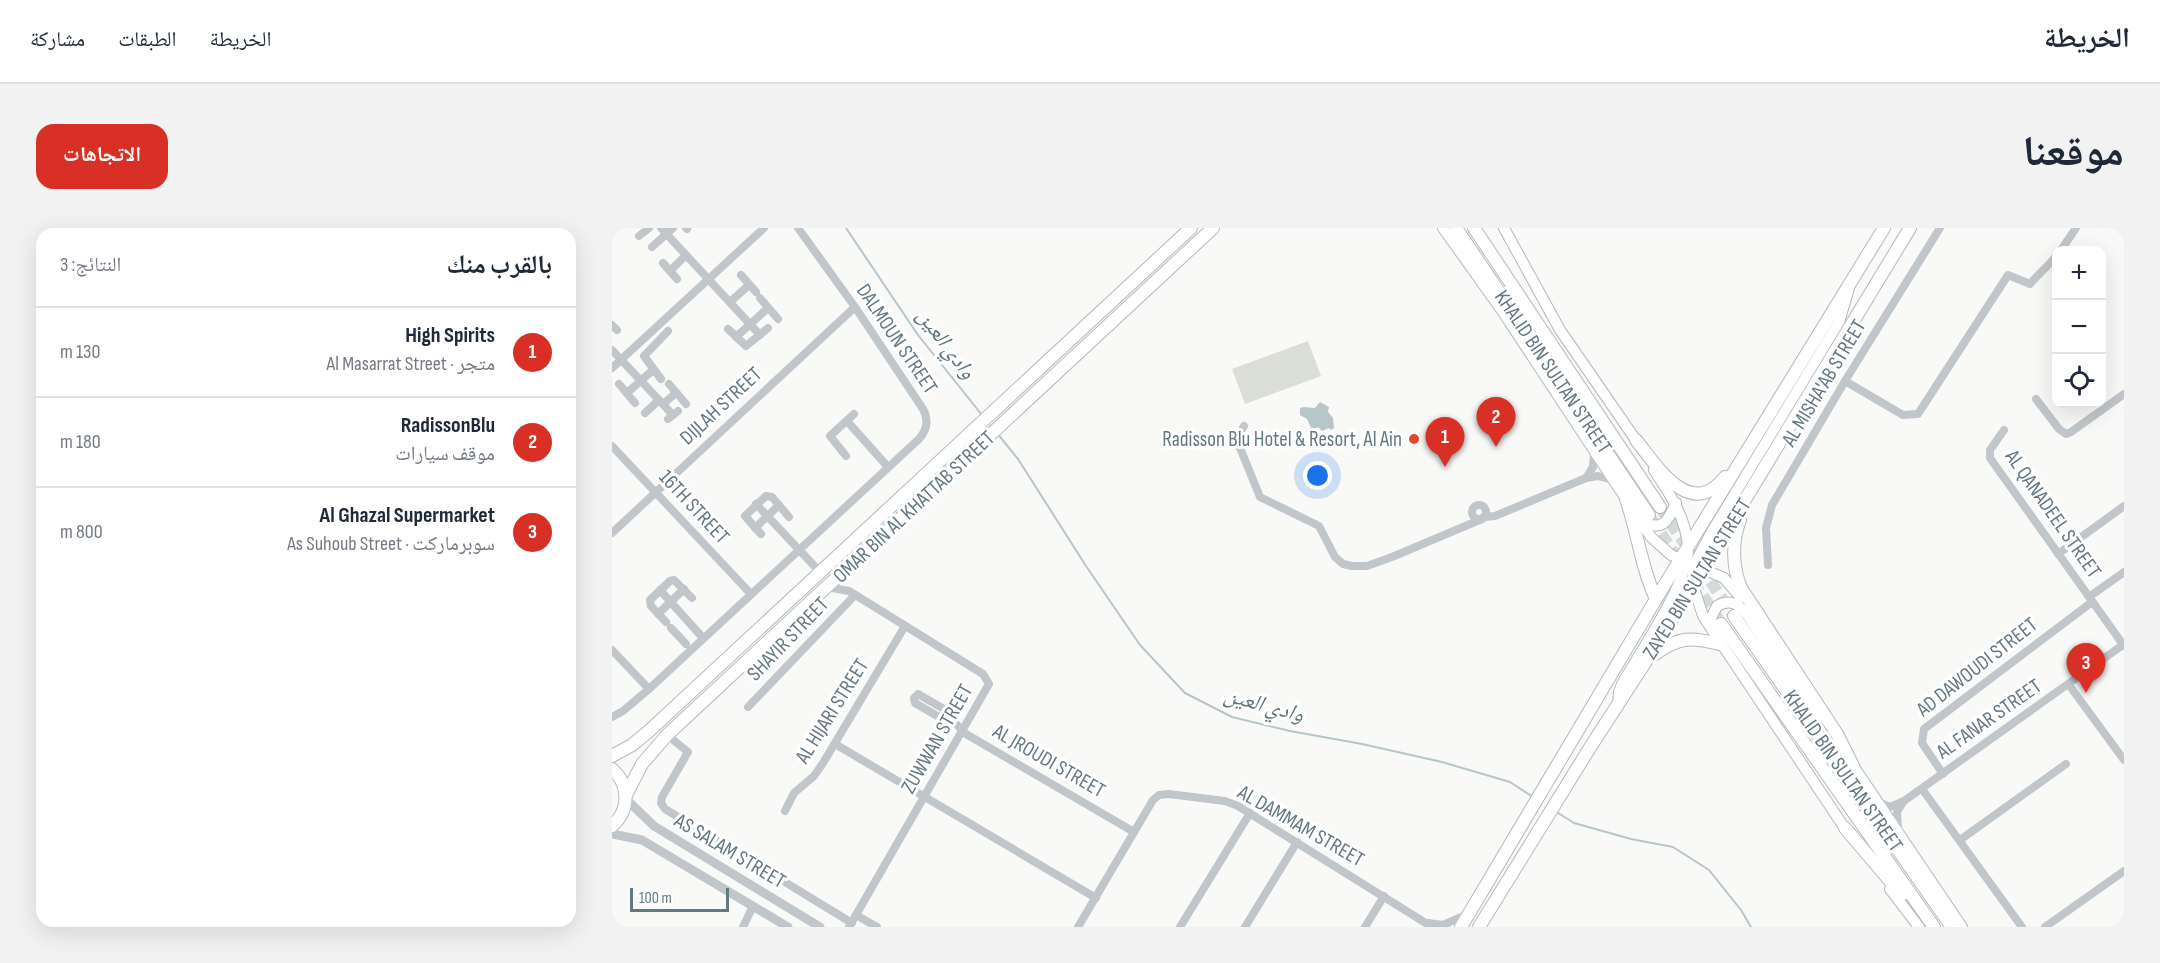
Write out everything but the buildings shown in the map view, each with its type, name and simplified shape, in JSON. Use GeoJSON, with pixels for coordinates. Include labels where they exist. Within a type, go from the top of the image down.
{"type":"FeatureCollection","features":[{"type":"Feature","properties":{"kind":"main road","name":"OMAR BIN AL KHATTAB STREET"},"geometry":{"type":"LineString","coordinates":[[612,756],[639,740],[1191,228]]}},
{"type":"Feature","properties":{"kind":"main road","name":"OMAR BIN AL KHATTAB STREET"},"geometry":{"type":"LineString","coordinates":[[612,826],[621,817],[626,797],[642,764],[667,735],[1213,228]]}},
{"type":"Feature","properties":{"kind":"main road"},"geometry":{"type":"LineString","coordinates":[[1443,228],[1503,312],[1626,499],[1650,526],[1660,526],[1666,522],[1676,503]]}},
{"type":"Feature","properties":{"kind":"main road","name":"KHALID BIN SULTAN STREET"},"geometry":{"type":"LineString","coordinates":[[1456,228],[1645,518]]}},
{"type":"Feature","properties":{"kind":"main road","name":"KHALID BIN SULTAN STREET"},"geometry":{"type":"LineString","coordinates":[[1474,228],[1660,507]]}},
{"type":"Feature","properties":{"kind":"main road"},"geometry":{"type":"LineString","coordinates":[[1504,228],[1560,330],[1636,440],[1676,503],[1688,547]]}},
{"type":"Feature","properties":{"kind":"main road","name":"ZAYED BIN SULTAN STREET"},"geometry":{"type":"LineString","coordinates":[[1479,927],[1693,585],[1688,547],[1884,228]]}},
{"type":"Feature","properties":{"kind":"main road","name":"ZAYED BIN SULTAN STREET"},"geometry":{"type":"LineString","coordinates":[[1461,927],[1656,599],[1691,564],[1804,402],[1910,228]]}},
{"type":"Feature","properties":{"kind":"main road"},"geometry":{"type":"LineString","coordinates":[[1618,705],[1622,684],[1691,564],[1839,322],[1846,305],[1850,283]]}},
{"type":"Feature","properties":{"kind":"main road"},"geometry":{"type":"LineString","coordinates":[[1636,440],[1660,472],[1676,487],[1692,492],[1711,489],[1724,478],[1766,409],[1788,385]]}},
{"type":"Feature","properties":{"kind":"main road"},"geometry":{"type":"LineString","coordinates":[[1804,402],[1794,429],[1740,520],[1735,533],[1736,571],[1741,588],[1837,734],[1853,766]]}},
{"type":"Feature","properties":{"kind":"main road"},"geometry":{"type":"LineString","coordinates":[[1626,499],[1637,532],[1644,567],[1656,599]]}},
{"type":"Feature","properties":{"kind":"main road"},"geometry":{"type":"LineString","coordinates":[[1645,518],[1658,544],[1691,564],[1724,578],[1736,589],[1962,927]]}},
{"type":"Feature","properties":{"kind":"main road"},"geometry":{"type":"LineString","coordinates":[[1693,585],[1703,616],[1718,634],[1845,828],[1919,927]]}},
{"type":"Feature","properties":{"kind":"main road"},"geometry":{"type":"LineString","coordinates":[[1718,634],[1711,618],[1714,610],[1725,602],[1739,606],[1799,693],[1821,717]]}},
{"type":"Feature","properties":{"kind":"main road","name":"KHALID BIN SULTAN STREET"},"geometry":{"type":"LineString","coordinates":[[1734,616],[1952,927]]}},
{"type":"Feature","properties":{"kind":"main road"},"geometry":{"type":"LineString","coordinates":[[1646,662],[1668,645],[1684,639],[1718,634]]}},
{"type":"Feature","properties":{"kind":"main road","name":"KHALID BIN SULTAN STREET"},"geometry":{"type":"LineString","coordinates":[[1718,634],[1934,927]]}},
{"type":"Feature","properties":{"kind":"main road"},"geometry":{"type":"LineString","coordinates":[[612,769],[623,784],[626,797]]}},
{"type":"Feature","properties":{"kind":"main road"},"geometry":{"type":"LineString","coordinates":[[1845,828],[1928,927]]}},
{"type":"Feature","properties":{"kind":"street"},"geometry":{"type":"LineString","coordinates":[[639,237],[649,228]]}},
{"type":"Feature","properties":{"kind":"street"},"geometry":{"type":"LineString","coordinates":[[612,368],[764,228]]}},
{"type":"Feature","properties":{"kind":"street","name":"DALMOUN STREET"},"geometry":{"type":"LineString","coordinates":[[612,717],[623,711],[649,689],[923,435],[927,416],[855,307],[798,228]]}},
{"type":"Feature","properties":{"kind":"street","name":"AL MISHA'AB STREET"},"geometry":{"type":"LineString","coordinates":[[1768,566],[1766,528],[1769,510],[1845,381],[1940,228]]}},
{"type":"Feature","properties":{"kind":"street"},"geometry":{"type":"LineString","coordinates":[[2064,246],[2076,228]]}},
{"type":"Feature","properties":{"kind":"street"},"geometry":{"type":"LineString","coordinates":[[652,246],[667,230],[686,255],[760,335]]}},
{"type":"Feature","properties":{"kind":"street"},"geometry":{"type":"LineString","coordinates":[[670,271],[686,255]]}},
{"type":"Feature","properties":{"kind":"street"},"geometry":{"type":"LineString","coordinates":[[1845,381],[1903,416],[1918,414],[2008,275],[2030,284],[2052,261]]}},
{"type":"Feature","properties":{"kind":"street"},"geometry":{"type":"LineString","coordinates":[[663,263],[677,279]]}},
{"type":"Feature","properties":{"kind":"street"},"geometry":{"type":"LineString","coordinates":[[741,276],[778,318]]}},
{"type":"Feature","properties":{"kind":"street"},"geometry":{"type":"LineString","coordinates":[[730,302],[749,285]]}},
{"type":"Feature","properties":{"kind":"street","name":"DIJLAH STREET"},"geometry":{"type":"LineString","coordinates":[[612,532],[855,307]]}},
{"type":"Feature","properties":{"kind":"street"},"geometry":{"type":"LineString","coordinates":[[736,337],[768,308]]}},
{"type":"Feature","properties":{"kind":"street"},"geometry":{"type":"LineString","coordinates":[[728,328],[747,346],[768,327]]}},
{"type":"Feature","properties":{"kind":"street"},"geometry":{"type":"LineString","coordinates":[[661,378],[645,359],[645,354],[668,331]]}},
{"type":"Feature","properties":{"kind":"street"},"geometry":{"type":"LineString","coordinates":[[612,350],[673,415]]}},
{"type":"Feature","properties":{"kind":"street"},"geometry":{"type":"LineString","coordinates":[[627,393],[653,370]]}},
{"type":"Feature","properties":{"kind":"street"},"geometry":{"type":"LineString","coordinates":[[619,384],[642,410],[676,393]]}},
{"type":"Feature","properties":{"kind":"street"},"geometry":{"type":"LineString","coordinates":[[669,384],[686,404]]}},
{"type":"Feature","properties":{"kind":"street"},"geometry":{"type":"LineString","coordinates":[[2036,399],[2059,429],[2066,434],[2123,396]]}},
{"type":"Feature","properties":{"kind":"street"},"geometry":{"type":"LineString","coordinates":[[846,456],[830,436],[854,414]]}},
{"type":"Feature","properties":{"kind":"street"},"geometry":{"type":"LineString","coordinates":[[847,421],[888,467]]}},
{"type":"Feature","properties":{"kind":"street"},"geometry":{"type":"LineString","coordinates":[[1244,426],[1238,436],[1238,443],[1260,497],[1319,526],[1335,557],[1343,564],[1367,566],[1484,515]]}},
{"type":"Feature","properties":{"kind":"street","name":"AL QANADEEL STREET"},"geometry":{"type":"LineString","coordinates":[[2004,430],[1990,450],[1990,458],[2124,645]]}},
{"type":"Feature","properties":{"kind":"street","name":"16TH STREET"},"geometry":{"type":"LineString","coordinates":[[612,446],[750,593]]}},
{"type":"Feature","properties":{"kind":"street"},"geometry":{"type":"LineString","coordinates":[[1586,478],[1593,467],[1594,452]]}},
{"type":"Feature","properties":{"kind":"street"},"geometry":{"type":"LineString","coordinates":[[1471,511],[1474,518],[1484,515],[1495,516],[1586,478],[1598,476],[1613,480]]}},
{"type":"Feature","properties":{"kind":"street"},"geometry":{"type":"LineString","coordinates":[[779,505],[767,516],[758,531],[745,516],[768,495],[779,505],[789,517]]}},
{"type":"Feature","properties":{"kind":"street"},"geometry":{"type":"LineString","coordinates":[[756,504],[821,573]]}},
{"type":"Feature","properties":{"kind":"street"},"geometry":{"type":"LineString","coordinates":[[1463,526],[1474,506],[1483,505],[1484,515]]}},
{"type":"Feature","properties":{"kind":"street"},"geometry":{"type":"LineString","coordinates":[[2058,554],[2124,506]]}},
{"type":"Feature","properties":{"kind":"street"},"geometry":{"type":"LineString","coordinates":[[842,573],[852,593]]}},
{"type":"Feature","properties":{"kind":"street","name":"AD DAWOUDI STREET"},"geometry":{"type":"LineString","coordinates":[[1943,774],[1922,743],[1924,729],[2124,573]]}},
{"type":"Feature","properties":{"kind":"street"},"geometry":{"type":"LineString","coordinates":[[686,644],[650,602],[660,590],[674,580],[692,598]]}},
{"type":"Feature","properties":{"kind":"street","name":"ZUWWAN STREET"},"geometry":{"type":"LineString","coordinates":[[827,587],[852,593],[987,678],[989,684],[850,925]]}},
{"type":"Feature","properties":{"kind":"street"},"geometry":{"type":"LineString","coordinates":[[660,590],[703,638]]}},
{"type":"Feature","properties":{"kind":"street"},"geometry":{"type":"LineString","coordinates":[[658,614],[684,590]]}},
{"type":"Feature","properties":{"kind":"street","name":"SHAYIR STREET"},"geometry":{"type":"LineString","coordinates":[[748,707],[852,593]]}},
{"type":"Feature","properties":{"kind":"street"},"geometry":{"type":"LineString","coordinates":[[678,636],[690,624]]}},
{"type":"Feature","properties":{"kind":"street","name":"AL HIJARI STREET"},"geometry":{"type":"LineString","coordinates":[[785,811],[794,793],[818,771],[905,626]]}},
{"type":"Feature","properties":{"kind":"street","name":"AL FANAR STREET"},"geometry":{"type":"LineString","coordinates":[[1904,801],[2124,645]]}},
{"type":"Feature","properties":{"kind":"street"},"geometry":{"type":"LineString","coordinates":[[612,650],[649,689]]}},
{"type":"Feature","properties":{"kind":"street"},"geometry":{"type":"LineString","coordinates":[[2069,685],[2124,760]]}},
{"type":"Feature","properties":{"kind":"street","name":"AL JROUDI STREET"},"geometry":{"type":"LineString","coordinates":[[950,718],[944,720],[914,702],[914,697],[918,694],[922,695],[949,712],[950,718],[958,724],[962,731],[1134,832]]}},
{"type":"Feature","properties":{"kind":"street"},"geometry":{"type":"LineString","coordinates":[[667,735],[688,752],[662,797],[665,808],[850,925]]}},
{"type":"Feature","properties":{"kind":"street"},"geometry":{"type":"LineString","coordinates":[[835,744],[1096,898]]}},
{"type":"Feature","properties":{"kind":"street"},"geometry":{"type":"LineString","coordinates":[[1960,840],[2066,764]]}},
{"type":"Feature","properties":{"kind":"street"},"geometry":{"type":"LineString","coordinates":[[1922,789],[2022,927]]}},
{"type":"Feature","properties":{"kind":"street","name":"AL DAMMAM STREET"},"geometry":{"type":"LineString","coordinates":[[1078,927],[1154,800],[1163,794],[1225,801],[1250,813],[1430,925],[1443,925],[1469,913]]}},
{"type":"Feature","properties":{"kind":"street","name":"AS SALAM STREET"},"geometry":{"type":"LineString","coordinates":[[626,797],[654,826],[820,927]]}},
{"type":"Feature","properties":{"kind":"street"},"geometry":{"type":"LineString","coordinates":[[1877,802],[1890,807],[1904,801]]}},
{"type":"Feature","properties":{"kind":"street"},"geometry":{"type":"LineString","coordinates":[[1899,833],[1897,812],[1904,801]]}},
{"type":"Feature","properties":{"kind":"street"},"geometry":{"type":"LineString","coordinates":[[1179,927],[1250,813]]}},
{"type":"Feature","properties":{"kind":"street","name":"AS SALAM STREET"},"geometry":{"type":"LineString","coordinates":[[612,834],[642,840],[788,927]]}},
{"type":"Feature","properties":{"kind":"street"},"geometry":{"type":"LineString","coordinates":[[1245,927],[1297,842]]}},
{"type":"Feature","properties":{"kind":"street"},"geometry":{"type":"LineString","coordinates":[[2045,927],[2124,871]]}},
{"type":"Feature","properties":{"kind":"street"},"geometry":{"type":"LineString","coordinates":[[1365,927],[1384,896]]}},
{"type":"Feature","properties":{"kind":"street"},"geometry":{"type":"LineString","coordinates":[[743,927],[753,906]]}},
{"type":"Feature","properties":{"kind":"street"},"geometry":{"type":"LineString","coordinates":[[856,915],[877,927]]}},
{"type":"Feature","properties":{"kind":"shaded area"},"geometry":{"type":"Polygon","coordinates":[[[1308,341],[1321,376],[1245,404],[1232,369],[1308,341]]]}},
{"type":"Feature","properties":{"kind":"shaded area"},"geometry":{"type":"Polygon","coordinates":[[[1320,402],[1329,407],[1328,412],[1333,418],[1334,428],[1331,430],[1329,428],[1322,431],[1318,427],[1312,430],[1307,419],[1300,415],[1300,408],[1315,408],[1320,402]]]}},
{"type":"Feature","properties":{"kind":"waterway","name":"وادي العين"},"geometry":{"type":"LineString","coordinates":[[846,228],[918,335],[982,415]]}},
{"type":"Feature","properties":{"kind":"waterway","name":"وادي العين"},"geometry":{"type":"LineString","coordinates":[[997,433],[1018,459],[1086,566],[1140,645],[1185,693],[1232,717],[1442,762],[1510,782],[1533,797]]}},
{"type":"Feature","properties":{"kind":"waterway","name":"وادي العين"},"geometry":{"type":"LineString","coordinates":[[1555,811],[1574,823],[1631,839],[1673,847],[1709,870],[1741,910],[1751,927]]}},
{"type":"Feature","properties":{"kind":"tunnel"},"geometry":{"type":"LineString","coordinates":[[1660,507],[1734,616]]}},
{"type":"Feature","properties":{"kind":"tunnel"},"geometry":{"type":"LineString","coordinates":[[1651,519],[1678,559]]}},
{"type":"Feature","properties":{"kind":"tunnel"},"geometry":{"type":"LineString","coordinates":[[1693,581],[1720,622]]}},
{"type":"Feature","properties":{"kind":"place","name":"Radisson Blu Hotel & Resort, Al Ain"},"geometry":{"type":"Point","coordinates":[1414,439]}},
{"type":"Feature","properties":{"kind":"place","name":"RadissonBlu"},"geometry":{"type":"Point","coordinates":[1496,447]}},
{"type":"Feature","properties":{"kind":"place","name":"High Spirits"},"geometry":{"type":"Point","coordinates":[1445,467]}},
{"type":"Feature","properties":{"kind":"place","name":"Al Ghazal Supermarket"},"geometry":{"type":"Point","coordinates":[2086,693]}}]}
